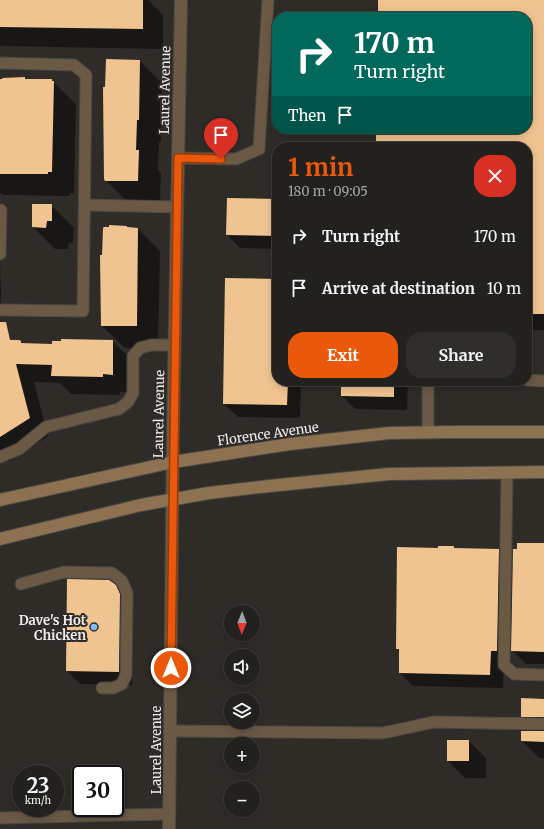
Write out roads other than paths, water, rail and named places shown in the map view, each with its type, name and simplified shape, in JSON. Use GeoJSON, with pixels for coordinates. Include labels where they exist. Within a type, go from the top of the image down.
{"type":"FeatureCollection","features":[{"type":"Feature","properties":{"kind":"main road","name":"Florence Avenue"},"geometry":{"type":"LineString","coordinates":[[0,500],[173,462],[297,444],[389,433],[544,432]]}},
{"type":"Feature","properties":{"kind":"main road"},"geometry":{"type":"LineString","coordinates":[[0,539],[141,505],[224,491],[389,474],[544,472]]}},
{"type":"Feature","properties":{"kind":"street","name":"Laurel Avenue"},"geometry":{"type":"LineString","coordinates":[[169,829],[172,499],[181,0]]}},
{"type":"Feature","properties":{"kind":"lane"},"geometry":{"type":"LineString","coordinates":[[178,158],[236,159],[259,149],[268,0]]}},
{"type":"Feature","properties":{"kind":"lane"},"geometry":{"type":"LineString","coordinates":[[0,63],[74,65],[86,75],[83,311],[0,310]]}},
{"type":"Feature","properties":{"kind":"lane"},"geometry":{"type":"LineString","coordinates":[[85,205],[177,207]]}},
{"type":"Feature","properties":{"kind":"lane"},"geometry":{"type":"LineString","coordinates":[[0,210],[0,254]]}},
{"type":"Feature","properties":{"kind":"lane"},"geometry":{"type":"LineString","coordinates":[[0,457],[19,449],[46,427],[119,409],[128,402],[133,393],[133,356],[140,348],[151,345],[175,345]]}},
{"type":"Feature","properties":{"kind":"lane"},"geometry":{"type":"LineString","coordinates":[[532,380],[544,380]]}},
{"type":"Feature","properties":{"kind":"lane"},"geometry":{"type":"LineString","coordinates":[[428,386],[428,432]]}},
{"type":"Feature","properties":{"kind":"lane"},"geometry":{"type":"LineString","coordinates":[[507,472],[504,665],[514,674],[544,674]]}},
{"type":"Feature","properties":{"kind":"lane"},"geometry":{"type":"LineString","coordinates":[[21,584],[64,572],[112,573],[122,581],[127,593],[126,675],[122,684],[113,688],[102,688]]}},
{"type":"Feature","properties":{"kind":"lane"},"geometry":{"type":"LineString","coordinates":[[170,731],[383,733],[434,722],[544,724]]}},
{"type":"Feature","properties":{"kind":"lane"},"geometry":{"type":"LineString","coordinates":[[0,818],[169,814]]}},
{"type":"Feature","properties":{"kind":"place","name":"Dave's Hot Chicken"},"geometry":{"type":"Point","coordinates":[94,627]}}]}
